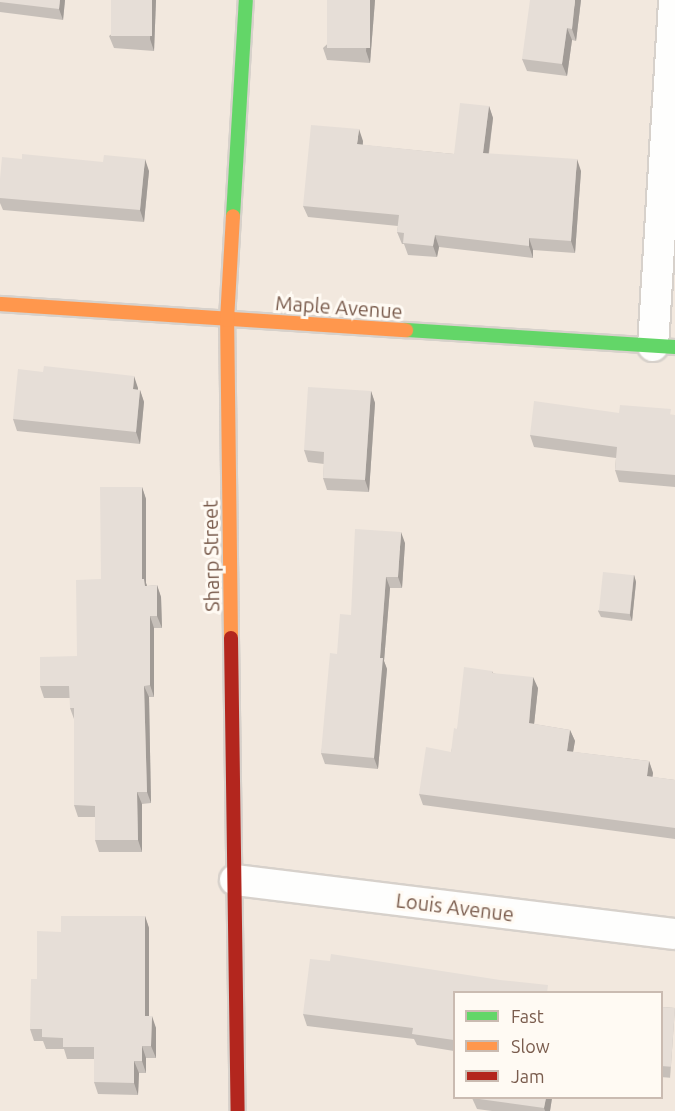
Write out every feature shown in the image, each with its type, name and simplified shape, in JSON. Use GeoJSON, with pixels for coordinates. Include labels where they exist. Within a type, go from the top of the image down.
{"type":"FeatureCollection","features":[{"type":"Feature","properties":{"kind":"street","name":"Sharp Street"},"geometry":{"type":"LineString","coordinates":[[238,1111],[227,320],[246,0]]}},
{"type":"Feature","properties":{"kind":"street"},"geometry":{"type":"LineString","coordinates":[[664,346],[674,0]]}},
{"type":"Feature","properties":{"kind":"street","name":"Maple Avenue"},"geometry":{"type":"LineString","coordinates":[[0,304],[664,346]]}},
{"type":"Feature","properties":{"kind":"street","name":"Louis Avenue"},"geometry":{"type":"LineString","coordinates":[[235,880],[675,934]]}},
{"type":"Feature","properties":{"kind":"shaded area"},"geometry":{"type":"Polygon","coordinates":[[[0,0],[675,0],[675,1111],[0,1111],[0,0]]]}},
{"type":"Feature","properties":{"kind":"building"},"geometry":{"type":"Polygon","coordinates":[[[0,0],[60,0],[59,9],[0,2],[0,0]]]}},
{"type":"Feature","properties":{"kind":"building"},"geometry":{"type":"Polygon","coordinates":[[[111,0],[152,0],[152,36],[111,36],[111,0]]]}},
{"type":"Feature","properties":{"kind":"building"},"geometry":{"type":"Polygon","coordinates":[[[327,0],[370,0],[370,48],[327,48],[327,0]]]}},
{"type":"Feature","properties":{"kind":"building"},"geometry":{"type":"Polygon","coordinates":[[[530,0],[575,0],[572,29],[567,28],[562,64],[522,59],[530,0]]]}},
{"type":"Feature","properties":{"kind":"building"},"geometry":{"type":"Polygon","coordinates":[[[460,103],[489,106],[483,153],[577,159],[571,241],[529,238],[529,246],[435,235],[433,246],[403,243],[404,233],[397,232],[399,215],[303,206],[311,125],[359,129],[357,144],[454,154],[460,103]]]}},
{"type":"Feature","properties":{"kind":"building"},"geometry":{"type":"Polygon","coordinates":[[[22,154],[103,162],[104,155],[145,159],[140,210],[0,198],[2,157],[22,159],[22,154]]]}},
{"type":"Feature","properties":{"kind":"building"},"geometry":{"type":"Polygon","coordinates":[[[44,366],[134,376],[133,389],[140,390],[136,432],[13,419],[18,369],[43,372],[44,366]]]}},
{"type":"Feature","properties":{"kind":"building"},"geometry":{"type":"Polygon","coordinates":[[[308,387],[371,391],[365,480],[323,478],[324,452],[304,450],[308,387]]]}},
{"type":"Feature","properties":{"kind":"building"},"geometry":{"type":"Polygon","coordinates":[[[534,401],[619,413],[620,405],[671,409],[670,415],[675,415],[675,475],[615,470],[617,447],[530,435],[534,401]]]}},
{"type":"Feature","properties":{"kind":"building"},"geometry":{"type":"Polygon","coordinates":[[[100,487],[142,487],[142,579],[144,579],[145,586],[157,585],[157,616],[150,616],[150,685],[144,686],[147,792],[137,792],[138,840],[95,840],[95,806],[74,805],[74,708],[70,708],[69,686],[40,686],[40,657],[77,656],[76,580],[101,579],[100,487]]]}},
{"type":"Feature","properties":{"kind":"building"},"geometry":{"type":"Polygon","coordinates":[[[355,529],[401,532],[398,577],[386,577],[380,658],[383,658],[374,758],[321,753],[330,653],[337,654],[340,614],[351,615],[355,529]]]}},
{"type":"Feature","properties":{"kind":"building"},"geometry":{"type":"Polygon","coordinates":[[[603,572],[634,575],[630,614],[599,611],[603,572]]]}},
{"type":"Feature","properties":{"kind":"building"},"geometry":{"type":"Polygon","coordinates":[[[464,667],[492,671],[492,673],[533,677],[529,723],[570,730],[567,751],[649,761],[647,776],[675,780],[675,828],[419,794],[426,747],[451,752],[454,728],[457,729],[464,667]]]}},
{"type":"Feature","properties":{"kind":"building"},"geometry":{"type":"Polygon","coordinates":[[[61,916],[145,916],[145,1016],[152,1016],[151,1046],[142,1046],[142,1061],[134,1061],[134,1083],[94,1082],[94,1047],[63,1047],[63,1038],[42,1037],[42,1029],[30,1029],[31,979],[37,979],[37,931],[61,932],[61,916]]]}},
{"type":"Feature","properties":{"kind":"building"},"geometry":{"type":"Polygon","coordinates":[[[331,954],[500,980],[548,985],[547,991],[453,991],[453,1040],[412,1034],[413,1028],[303,1014],[310,959],[330,961],[331,954]]]}},
{"type":"Feature","properties":{"kind":"building"},"geometry":{"type":"Polygon","coordinates":[[[663,1007],[675,1008],[671,1067],[663,1066],[663,1007]]]}},
{"type":"Feature","properties":{"kind":"building"},"geometry":{"type":"Polygon","coordinates":[[[479,1099],[546,1099],[544,1108],[479,1099]]]}},
{"type":"Feature","properties":{"kind":"traffic: fast"},"geometry":{"type":"LineString","coordinates":[[233,216],[246,0]]}},
{"type":"Feature","properties":{"kind":"traffic: fast"},"geometry":{"type":"LineString","coordinates":[[406,330],[675,347]]}},
{"type":"Feature","properties":{"kind":"traffic: slow"},"geometry":{"type":"LineString","coordinates":[[231,638],[227,320],[233,216]]}},
{"type":"Feature","properties":{"kind":"traffic: slow"},"geometry":{"type":"LineString","coordinates":[[0,304],[406,330]]}},
{"type":"Feature","properties":{"kind":"traffic: jam"},"geometry":{"type":"LineString","coordinates":[[231,638],[238,1111]]}}]}
